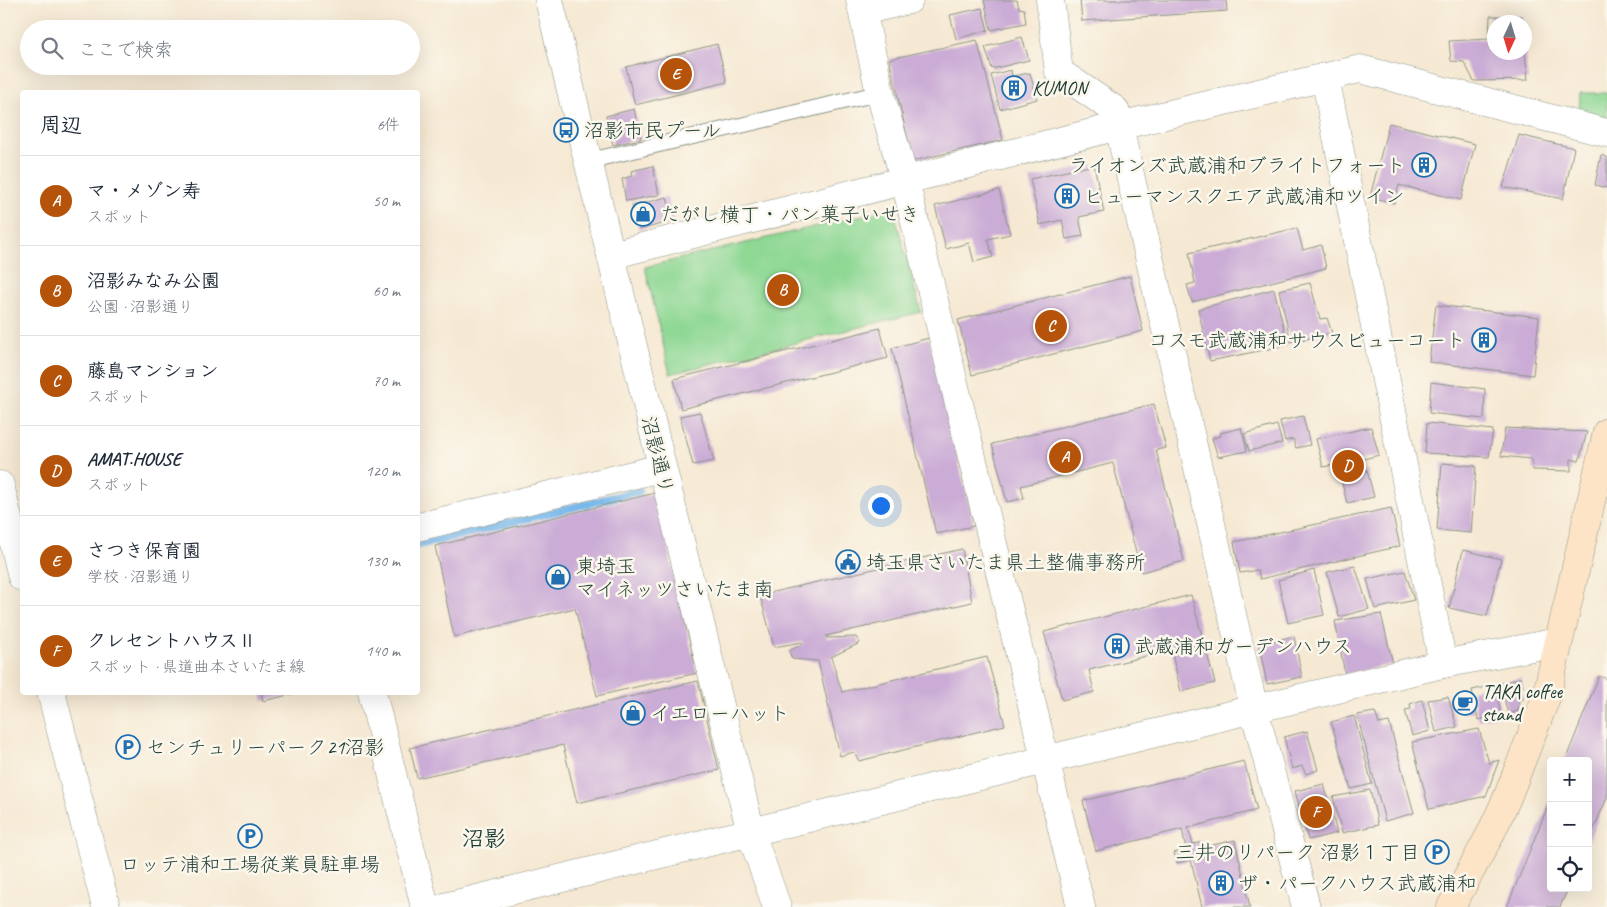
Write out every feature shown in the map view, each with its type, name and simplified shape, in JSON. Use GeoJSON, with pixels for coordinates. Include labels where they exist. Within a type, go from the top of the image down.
{"type":"FeatureCollection","features":[{"type":"Feature","properties":{"kind":"main road"},"geometry":{"type":"LineString","coordinates":[[1451,907],[1490,835],[1507,798],[1546,698],[1607,432]]}},
{"type":"Feature","properties":{"kind":"street","name":"沼影通り"},"geometry":{"type":"LineString","coordinates":[[548,0],[751,833],[777,907]]}},
{"type":"Feature","properties":{"kind":"street"},"geometry":{"type":"LineString","coordinates":[[909,0],[861,6],[880,93],[905,181],[1082,907]]}},
{"type":"Feature","properties":{"kind":"street"},"geometry":{"type":"LineString","coordinates":[[1050,0],[1059,72],[1115,110],[1254,709],[1306,907]]}},
{"type":"Feature","properties":{"kind":"street"},"geometry":{"type":"LineString","coordinates":[[611,255],[1119,126],[1360,69],[1607,133]]}},
{"type":"Feature","properties":{"kind":"street"},"geometry":{"type":"LineString","coordinates":[[1325,77],[1443,664]]}},
{"type":"Feature","properties":{"kind":"street"},"geometry":{"type":"LineString","coordinates":[[420,527],[662,468]]}},
{"type":"Feature","properties":{"kind":"street"},"geometry":{"type":"LineString","coordinates":[[0,485],[20,569]]}},
{"type":"Feature","properties":{"kind":"street"},"geometry":{"type":"LineString","coordinates":[[444,907],[1443,664],[1558,642]]}},
{"type":"Feature","properties":{"kind":"street"},"geometry":{"type":"LineString","coordinates":[[52,695],[106,907]]}},
{"type":"Feature","properties":{"kind":"street"},"geometry":{"type":"LineString","coordinates":[[373,695],[425,907]]}},
{"type":"Feature","properties":{"kind":"lane"},"geometry":{"type":"LineString","coordinates":[[588,161],[880,93]]}},
{"type":"Feature","properties":{"kind":"green space"},"geometry":{"type":"Polygon","coordinates":[[[1580,93],[1607,93],[1607,119],[1579,112],[1580,93]]]}},
{"type":"Feature","properties":{"kind":"green space"},"geometry":{"type":"Polygon","coordinates":[[[893,208],[921,312],[670,374],[645,267],[893,208]]]}},
{"type":"Feature","properties":{"kind":"building"},"geometry":{"type":"Polygon","coordinates":[[[984,0],[1017,0],[1019,8],[1024,9],[1026,23],[991,30],[984,0]]]}},
{"type":"Feature","properties":{"kind":"building"},"geometry":{"type":"Polygon","coordinates":[[[1080,0],[1226,0],[1227,11],[1082,21],[1080,0]]]}},
{"type":"Feature","properties":{"kind":"building"},"geometry":{"type":"Polygon","coordinates":[[[982,8],[988,30],[956,39],[950,15],[982,8]]]}},
{"type":"Feature","properties":{"kind":"building"},"geometry":{"type":"Polygon","coordinates":[[[1022,37],[1029,60],[992,69],[985,47],[1022,37]]]}},
{"type":"Feature","properties":{"kind":"building"},"geometry":{"type":"Polygon","coordinates":[[[1487,39],[1487,60],[1526,60],[1528,80],[1474,81],[1464,62],[1451,61],[1449,41],[1487,39]]]}},
{"type":"Feature","properties":{"kind":"building"},"geometry":{"type":"Polygon","coordinates":[[[977,40],[1003,140],[913,161],[889,59],[977,40]]]}},
{"type":"Feature","properties":{"kind":"building"},"geometry":{"type":"Polygon","coordinates":[[[717,44],[727,82],[635,105],[626,67],[717,44]]]}},
{"type":"Feature","properties":{"kind":"building","name":"KUMON"},"geometry":{"type":"Polygon","coordinates":[[[1011,70],[1012,76],[1030,73],[1037,99],[1000,109],[991,75],[1011,70]]]}},
{"type":"Feature","properties":{"kind":"building"},"geometry":{"type":"Polygon","coordinates":[[[634,109],[641,139],[613,145],[606,116],[634,109]]]}},
{"type":"Feature","properties":{"kind":"building","name":"ライオンズ武蔵浦和ブライトフォート"},"geometry":{"type":"Polygon","coordinates":[[[1389,123],[1475,144],[1461,200],[1399,185],[1394,203],[1370,197],[1389,123]]]}},
{"type":"Feature","properties":{"kind":"building"},"geometry":{"type":"Polygon","coordinates":[[[1519,135],[1574,148],[1563,199],[1503,187],[1519,135]]]}},
{"type":"Feature","properties":{"kind":"building"},"geometry":{"type":"Polygon","coordinates":[[[1601,155],[1607,157],[1607,188],[1595,185],[1601,155]]]}},
{"type":"Feature","properties":{"kind":"building","name":"ヒューマンスクエア武蔵浦和ツイン"},"geometry":{"type":"Polygon","coordinates":[[[1094,165],[1104,212],[1079,217],[1083,236],[1066,239],[1062,220],[1040,225],[1030,179],[1094,165]]]}},
{"type":"Feature","properties":{"kind":"building"},"geometry":{"type":"Polygon","coordinates":[[[653,166],[659,195],[626,201],[622,179],[632,176],[631,171],[653,166]]]}},
{"type":"Feature","properties":{"kind":"building"},"geometry":{"type":"Polygon","coordinates":[[[999,190],[1010,234],[988,239],[993,257],[974,262],[969,243],[946,249],[935,206],[999,190]]]}},
{"type":"Feature","properties":{"kind":"building"},"geometry":{"type":"Polygon","coordinates":[[[667,197],[673,221],[639,230],[632,206],[667,197]]]}},
{"type":"Feature","properties":{"kind":"building"},"geometry":{"type":"Polygon","coordinates":[[[1297,228],[1303,250],[1321,245],[1326,268],[1192,302],[1187,285],[1195,283],[1189,253],[1297,228]]]}},
{"type":"Feature","properties":{"kind":"building"},"geometry":{"type":"Polygon","coordinates":[[[1130,276],[1143,331],[972,375],[958,320],[1130,276]]]}},
{"type":"Feature","properties":{"kind":"building"},"geometry":{"type":"Polygon","coordinates":[[[1310,283],[1320,319],[1327,318],[1332,333],[1291,342],[1279,290],[1310,283]]]}},
{"type":"Feature","properties":{"kind":"building"},"geometry":{"type":"Polygon","coordinates":[[[1274,289],[1288,345],[1210,361],[1198,309],[1274,289]]]}},
{"type":"Feature","properties":{"kind":"building","name":"コスモ武蔵浦和サウスビューコート"},"geometry":{"type":"Polygon","coordinates":[[[1436,305],[1539,317],[1533,375],[1429,362],[1436,305]]]}},
{"type":"Feature","properties":{"kind":"building"},"geometry":{"type":"Polygon","coordinates":[[[880,328],[888,358],[681,409],[674,379],[880,328]]]}},
{"type":"Feature","properties":{"kind":"building"},"geometry":{"type":"Polygon","coordinates":[[[929,338],[974,526],[936,534],[892,348],[929,338]]]}},
{"type":"Feature","properties":{"kind":"building"},"geometry":{"type":"Polygon","coordinates":[[[1431,382],[1485,389],[1484,419],[1429,413],[1431,382]]]}},
{"type":"Feature","properties":{"kind":"building"},"geometry":{"type":"Polygon","coordinates":[[[1154,404],[1166,448],[1156,450],[1184,561],[1141,572],[1113,463],[1021,486],[1024,498],[1007,502],[992,444],[1154,404]]]}},
{"type":"Feature","properties":{"kind":"building"},"geometry":{"type":"Polygon","coordinates":[[[700,412],[714,461],[693,465],[680,416],[700,412]]]}},
{"type":"Feature","properties":{"kind":"building"},"geometry":{"type":"Polygon","coordinates":[[[1303,416],[1310,445],[1296,448],[1293,439],[1285,441],[1280,421],[1303,416]]]}},
{"type":"Feature","properties":{"kind":"building"},"geometry":{"type":"Polygon","coordinates":[[[1427,423],[1493,430],[1489,457],[1425,453],[1427,423]]]}},
{"type":"Feature","properties":{"kind":"building"},"geometry":{"type":"Polygon","coordinates":[[[1277,425],[1282,443],[1249,451],[1244,434],[1277,425]]]}},
{"type":"Feature","properties":{"kind":"building"},"geometry":{"type":"Polygon","coordinates":[[[1371,427],[1379,455],[1356,461],[1359,472],[1367,470],[1374,497],[1347,503],[1337,464],[1323,467],[1316,439],[1371,427]]]}},
{"type":"Feature","properties":{"kind":"building"},"geometry":{"type":"Polygon","coordinates":[[[1241,428],[1247,451],[1218,457],[1212,438],[1221,436],[1220,433],[1241,428]]]}},
{"type":"Feature","properties":{"kind":"building"},"geometry":{"type":"Polygon","coordinates":[[[1505,428],[1587,432],[1579,461],[1571,459],[1571,471],[1533,470],[1531,459],[1501,456],[1505,428]]]}},
{"type":"Feature","properties":{"kind":"building"},"geometry":{"type":"Polygon","coordinates":[[[1442,463],[1476,466],[1471,533],[1437,530],[1442,463]]]}},
{"type":"Feature","properties":{"kind":"building","name":"東埼玉 マイネッツさいたま南"},"geometry":{"type":"Polygon","coordinates":[[[655,493],[697,673],[597,696],[575,608],[454,637],[435,546],[655,493]]]}},
{"type":"Feature","properties":{"kind":"building"},"geometry":{"type":"Polygon","coordinates":[[[1391,508],[1400,546],[1260,579],[1258,570],[1240,573],[1234,542],[1391,508]]]}},
{"type":"Feature","properties":{"kind":"building"},"geometry":{"type":"Polygon","coordinates":[[[962,549],[972,602],[826,636],[827,638],[856,637],[860,643],[831,657],[842,692],[987,657],[1005,725],[859,761],[854,752],[840,756],[818,661],[792,659],[789,651],[803,644],[802,642],[774,647],[760,595],[962,549]]]}},
{"type":"Feature","properties":{"kind":"building"},"geometry":{"type":"Polygon","coordinates":[[[1463,550],[1501,559],[1487,616],[1449,608],[1463,550]]]}},
{"type":"Feature","properties":{"kind":"building"},"geometry":{"type":"Polygon","coordinates":[[[1355,566],[1369,609],[1339,617],[1327,572],[1355,566]]]}},
{"type":"Feature","properties":{"kind":"building"},"geometry":{"type":"Polygon","coordinates":[[[1314,570],[1324,615],[1288,623],[1278,580],[1314,570]]]}},
{"type":"Feature","properties":{"kind":"building"},"geometry":{"type":"Polygon","coordinates":[[[1405,571],[1414,600],[1375,609],[1367,579],[1405,571]]]}},
{"type":"Feature","properties":{"kind":"building","name":"武蔵浦和ガーデンハウス"},"geometry":{"type":"Polygon","coordinates":[[[1191,595],[1215,683],[1181,692],[1171,650],[1089,670],[1094,692],[1062,700],[1044,632],[1191,595]]]}},
{"type":"Feature","properties":{"kind":"building"},"geometry":{"type":"Polygon","coordinates":[[[1381,614],[1393,664],[1345,674],[1335,621],[1381,614]]]}},
{"type":"Feature","properties":{"kind":"building"},"geometry":{"type":"Polygon","coordinates":[[[1294,636],[1302,677],[1267,684],[1259,644],[1294,636]]]}},
{"type":"Feature","properties":{"kind":"building"},"geometry":{"type":"Polygon","coordinates":[[[1599,676],[1607,679],[1607,798],[1592,833],[1592,757],[1567,757],[1599,676]]]}},
{"type":"Feature","properties":{"kind":"building"},"geometry":{"type":"Polygon","coordinates":[[[1521,678],[1523,687],[1520,688],[1523,699],[1519,700],[1518,711],[1508,714],[1500,683],[1521,678]]]}},
{"type":"Feature","properties":{"kind":"building","name":"イエローハット"},"geometry":{"type":"Polygon","coordinates":[[[698,681],[719,770],[577,803],[563,745],[417,778],[410,748],[698,681]]]}},
{"type":"Feature","properties":{"kind":"building"},"geometry":{"type":"Polygon","coordinates":[[[1495,685],[1501,715],[1478,720],[1472,690],[1495,685]]]}},
{"type":"Feature","properties":{"kind":"building","name":"TAKA coffee stand"},"geometry":{"type":"Polygon","coordinates":[[[1469,694],[1473,711],[1462,713],[1458,696],[1469,694]]]}},
{"type":"Feature","properties":{"kind":"building"},"geometry":{"type":"Polygon","coordinates":[[[262,695],[288,695],[263,701],[262,695]]]}},
{"type":"Feature","properties":{"kind":"building"},"geometry":{"type":"Polygon","coordinates":[[[1448,697],[1457,727],[1436,732],[1428,700],[1448,697]]]}},
{"type":"Feature","properties":{"kind":"building"},"geometry":{"type":"Polygon","coordinates":[[[1422,700],[1430,731],[1412,736],[1405,710],[1411,709],[1410,704],[1422,700]]]}},
{"type":"Feature","properties":{"kind":"building"},"geometry":{"type":"Polygon","coordinates":[[[1375,712],[1379,724],[1389,722],[1414,813],[1385,821],[1357,715],[1375,712]]]}},
{"type":"Feature","properties":{"kind":"building"},"geometry":{"type":"Polygon","coordinates":[[[1354,716],[1372,784],[1351,789],[1331,722],[1354,716]]]}},
{"type":"Feature","properties":{"kind":"building"},"geometry":{"type":"Polygon","coordinates":[[[1479,729],[1489,763],[1499,760],[1486,796],[1429,809],[1412,742],[1479,729]]]}},
{"type":"Feature","properties":{"kind":"building"},"geometry":{"type":"Polygon","coordinates":[[[1307,731],[1318,770],[1306,774],[1302,766],[1292,769],[1284,737],[1307,731]]]}},
{"type":"Feature","properties":{"kind":"building"},"geometry":{"type":"Polygon","coordinates":[[[1244,761],[1257,810],[1188,828],[1193,844],[1203,842],[1204,847],[1235,840],[1250,907],[1202,907],[1191,860],[1177,863],[1174,853],[1186,849],[1182,829],[1096,851],[1083,801],[1244,761]]]}},
{"type":"Feature","properties":{"kind":"building"},"geometry":{"type":"Polygon","coordinates":[[[1324,784],[1337,833],[1308,840],[1295,791],[1324,784]]]}},
{"type":"Feature","properties":{"kind":"building"},"geometry":{"type":"Polygon","coordinates":[[[1370,790],[1378,825],[1342,833],[1333,797],[1370,790]]]}},
{"type":"Feature","properties":{"kind":"building"},"geometry":{"type":"Polygon","coordinates":[[[1547,808],[1547,892],[1566,892],[1560,907],[1507,907],[1547,808]]]}},
{"type":"Feature","properties":{"kind":"waterway"},"geometry":{"type":"LineString","coordinates":[[420,545],[639,491]]}},
{"type":"Feature","properties":{"kind":"place","name":"さつき保育園"},"geometry":{"type":"Point","coordinates":[676,74]}},
{"type":"Feature","properties":{"kind":"place","name":"KUMON"},"geometry":{"type":"Point","coordinates":[1014,88]}},
{"type":"Feature","properties":{"kind":"place","name":"沼影市民プール"},"geometry":{"type":"Point","coordinates":[566,130]}},
{"type":"Feature","properties":{"kind":"place","name":"ライオンズ武蔵浦和ブライトフォート"},"geometry":{"type":"Point","coordinates":[1424,165]}},
{"type":"Feature","properties":{"kind":"place","name":"ヒューマンスクエア武蔵浦和ツイン"},"geometry":{"type":"Point","coordinates":[1067,196]}},
{"type":"Feature","properties":{"kind":"place","name":"だがし横丁・パン菓子いせき"},"geometry":{"type":"Point","coordinates":[643,214]}},
{"type":"Feature","properties":{"kind":"place","name":"沼影みなみ公園"},"geometry":{"type":"Point","coordinates":[783,290]}},
{"type":"Feature","properties":{"kind":"place","name":"藤島マンション"},"geometry":{"type":"Point","coordinates":[1051,326]}},
{"type":"Feature","properties":{"kind":"place","name":"コスモ武蔵浦和サウスビューコート"},"geometry":{"type":"Point","coordinates":[1484,340]}},
{"type":"Feature","properties":{"kind":"place","name":"マ・メゾン寿"},"geometry":{"type":"Point","coordinates":[1065,457]}},
{"type":"Feature","properties":{"kind":"place","name":"AMAT.HOUSE"},"geometry":{"type":"Point","coordinates":[1348,466]}},
{"type":"Feature","properties":{"kind":"place","name":"埼玉県さいたま県土整備事務所"},"geometry":{"type":"Point","coordinates":[848,562]}},
{"type":"Feature","properties":{"kind":"place","name":"東埼玉 マイネッツさいたま南"},"geometry":{"type":"Point","coordinates":[558,577]}},
{"type":"Feature","properties":{"kind":"place","name":"武蔵浦和ガーデンハウス"},"geometry":{"type":"Point","coordinates":[1117,646]}},
{"type":"Feature","properties":{"kind":"place","name":"TAKA coffee stand"},"geometry":{"type":"Point","coordinates":[1465,703]}},
{"type":"Feature","properties":{"kind":"place","name":"イエローハット"},"geometry":{"type":"Point","coordinates":[633,713]}},
{"type":"Feature","properties":{"kind":"place","name":"センチュリーパーク21沼影"},"geometry":{"type":"Point","coordinates":[128,747]}},
{"type":"Feature","properties":{"kind":"place","name":"クレセントハウスⅡ"},"geometry":{"type":"Point","coordinates":[1316,812]}},
{"type":"Feature","properties":{"kind":"place","name":"ロッテ浦和工場従業員駐車場"},"geometry":{"type":"Point","coordinates":[250,836]}},
{"type":"Feature","properties":{"kind":"place","name":"三井のリパーク 沼影１丁目"},"geometry":{"type":"Point","coordinates":[1437,852]}},
{"type":"Feature","properties":{"kind":"place","name":"ザ・パークハウス武蔵浦和"},"geometry":{"type":"Point","coordinates":[1221,883]}},
{"type":"Feature","properties":{"kind":"district","name":"沼影"},"geometry":{"type":"Point","coordinates":[484,838]}}]}
